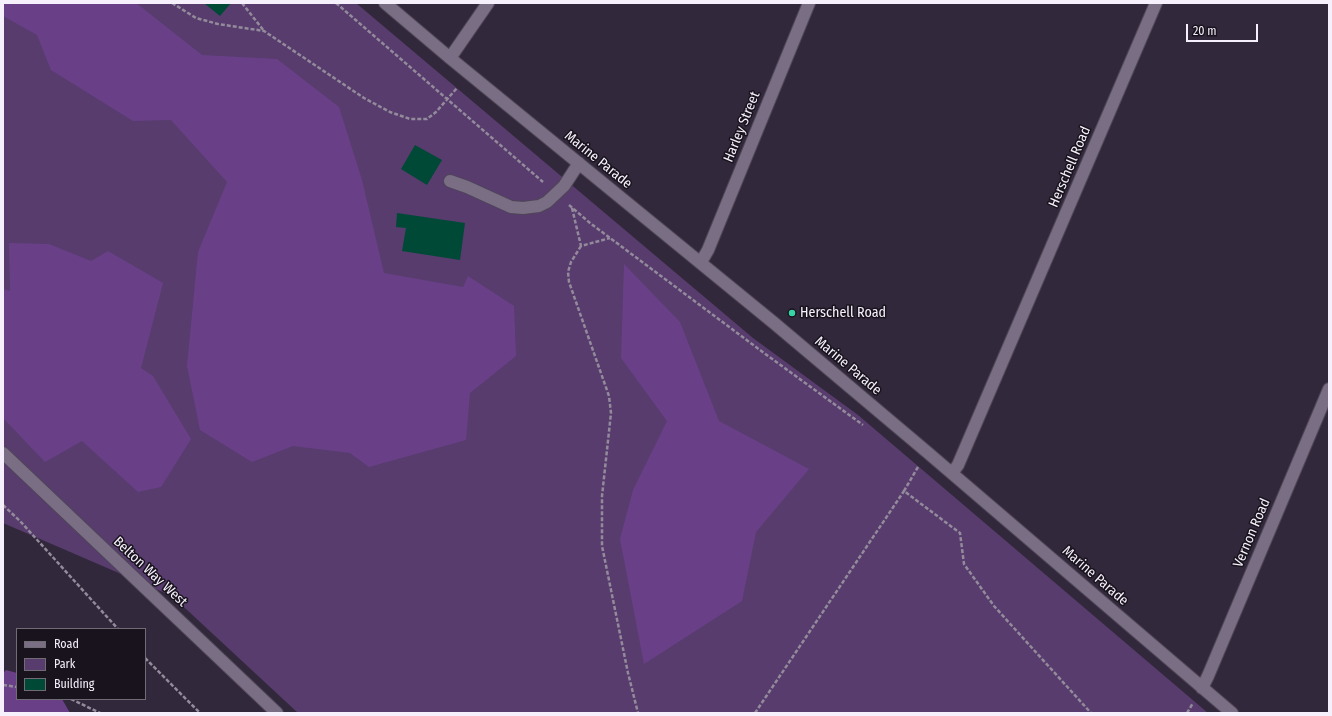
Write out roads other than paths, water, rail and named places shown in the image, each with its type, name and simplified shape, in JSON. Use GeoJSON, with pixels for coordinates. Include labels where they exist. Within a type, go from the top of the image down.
{"type":"FeatureCollection","features":[{"type":"Feature","properties":{"kind":"street","name":"Marine Parade"},"geometry":{"type":"LineString","coordinates":[[385,3],[578,163],[701,262],[952,473],[1232,713]]}},
{"type":"Feature","properties":{"kind":"street"},"geometry":{"type":"LineString","coordinates":[[450,58],[488,3]]}},
{"type":"Feature","properties":{"kind":"street","name":"Harley Street"},"geometry":{"type":"LineString","coordinates":[[701,262],[708,250],[809,3]]}},
{"type":"Feature","properties":{"kind":"street","name":"Herschell Road"},"geometry":{"type":"LineString","coordinates":[[952,473],[958,465],[1156,3]]}},
{"type":"Feature","properties":{"kind":"street"},"geometry":{"type":"LineString","coordinates":[[450,181],[467,187],[511,208],[539,206],[547,202],[564,186],[578,163]]}},
{"type":"Feature","properties":{"kind":"street","name":"Vernon Road"},"geometry":{"type":"LineString","coordinates":[[1202,688],[1212,669],[1329,389]]}},
{"type":"Feature","properties":{"kind":"street","name":"Belton Way West"},"geometry":{"type":"LineString","coordinates":[[3,454],[277,713]]}},
{"type":"Feature","properties":{"kind":"place","name":"Herschell Road"},"geometry":{"type":"Point","coordinates":[792,313]}}]}
